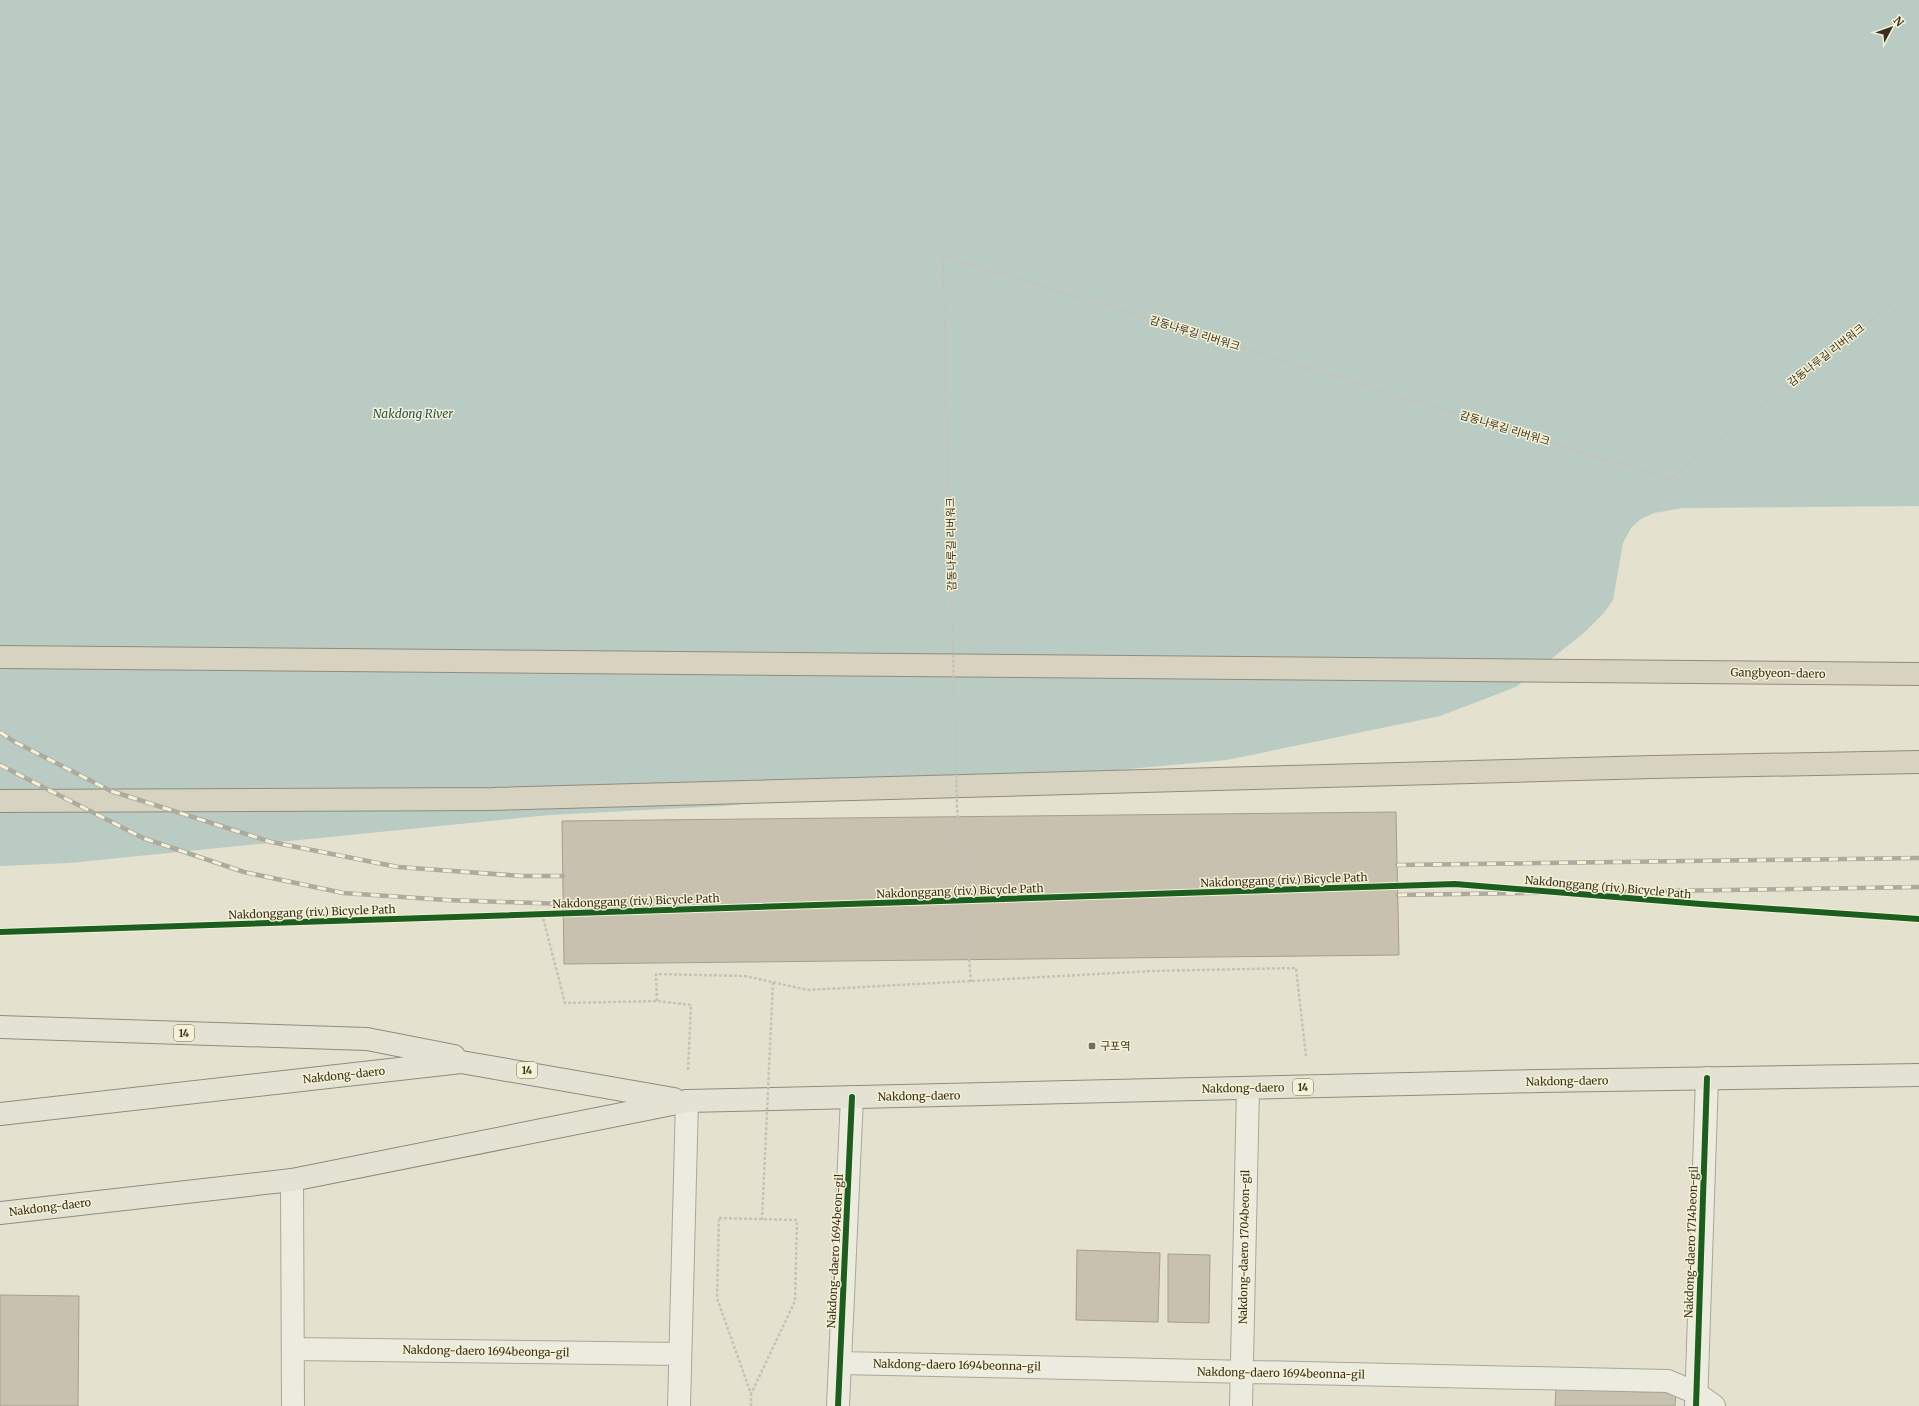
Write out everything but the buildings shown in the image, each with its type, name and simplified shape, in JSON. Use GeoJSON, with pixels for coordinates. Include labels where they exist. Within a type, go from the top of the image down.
{"type":"FeatureCollection","features":[{"type":"Feature","properties":{"kind":"highway","name":"Gangbyeon-daero"},"geometry":{"type":"LineString","coordinates":[[0,657],[1919,674]]}},
{"type":"Feature","properties":{"kind":"highway"},"geometry":{"type":"LineString","coordinates":[[0,801],[493,799],[1652,767],[1919,762]]}},
{"type":"Feature","properties":{"kind":"main road","name":"14"},"geometry":{"type":"LineString","coordinates":[[0,1027],[367,1039],[687,1101]]}},
{"type":"Feature","properties":{"kind":"main road","name":"Nakdong-daero"},"geometry":{"type":"LineString","coordinates":[[0,1114],[461,1062],[687,1101]]}},
{"type":"Feature","properties":{"kind":"main road","name":"Nakdong-daero"},"geometry":{"type":"LineString","coordinates":[[0,1213],[292,1180],[687,1101],[1310,1086],[1919,1075]]}},
{"type":"Feature","properties":{"kind":"street","name":"Nakdong-daero 1714beon-gil"},"geometry":{"type":"LineString","coordinates":[[1696,1399],[1707,1078]]}},
{"type":"Feature","properties":{"kind":"street","name":"Nakdong-daero 1704beon-gil"},"geometry":{"type":"LineString","coordinates":[[1241,1406],[1248,1088]]}},
{"type":"Feature","properties":{"kind":"street","name":"Nakdong-daero 1694beon-gil"},"geometry":{"type":"LineString","coordinates":[[838,1406],[852,1097]]}},
{"type":"Feature","properties":{"kind":"street"},"geometry":{"type":"LineString","coordinates":[[679,1406],[687,1101]]}},
{"type":"Feature","properties":{"kind":"street"},"geometry":{"type":"LineString","coordinates":[[292,1180],[293,1406]]}},
{"type":"Feature","properties":{"kind":"street","name":"Nakdong-daero 1694beonga-gil"},"geometry":{"type":"LineString","coordinates":[[293,1349],[680,1354]]}},
{"type":"Feature","properties":{"kind":"street","name":"Nakdong-daero 1694beonna-gil"},"geometry":{"type":"LineString","coordinates":[[840,1363],[1668,1382],[1696,1399],[1714,1406]]}},
{"type":"Feature","properties":{"kind":"path"},"geometry":{"type":"LineString","coordinates":[[539,914],[565,1003],[657,1001],[691,1005],[687,1101]]}},
{"type":"Feature","properties":{"kind":"path"},"geometry":{"type":"LineString","coordinates":[[657,1001],[656,974],[745,976],[808,990],[1152,971],[1296,968],[1310,1086]]}},
{"type":"Feature","properties":{"kind":"path"},"geometry":{"type":"LineString","coordinates":[[762,1220],[773,982]]}},
{"type":"Feature","properties":{"kind":"path"},"geometry":{"type":"LineString","coordinates":[[751,1394],[795,1301],[797,1220],[719,1218],[717,1298],[751,1394],[751,1406]]}},
{"type":"Feature","properties":{"kind":"water","name":"Nakdong River"},"geometry":{"type":"Polygon","coordinates":[[[0,0],[1919,0],[1919,506],[1683,508],[1654,513],[1641,519],[1631,528],[1623,543],[1613,600],[1604,613],[1585,632],[1516,687],[1440,716],[1227,760],[723,806],[550,815],[69,863],[0,866],[0,0]]]}},
{"type":"Feature","properties":{"kind":"railway"},"geometry":{"type":"LineString","coordinates":[[0,732],[15,742],[111,791],[271,842],[398,867],[522,876],[563,876]]}},
{"type":"Feature","properties":{"kind":"railway"},"geometry":{"type":"LineString","coordinates":[[0,765],[143,838],[244,872],[343,893],[447,900],[564,904]]}},
{"type":"Feature","properties":{"kind":"railway"},"geometry":{"type":"LineString","coordinates":[[1397,865],[1919,858]]}},
{"type":"Feature","properties":{"kind":"railway"},"geometry":{"type":"LineString","coordinates":[[1398,895],[1919,887]]}},
{"type":"Feature","properties":{"kind":"cycle path","name":"Nakdonggang (riv.) Bicycle Path"},"geometry":{"type":"LineString","coordinates":[[0,932],[1455,884],[1701,904],[1919,919]]}},
{"type":"Feature","properties":{"kind":"cycle path"},"geometry":{"type":"LineString","coordinates":[[1696,1406],[1707,1078]]}},
{"type":"Feature","properties":{"kind":"cycle path"},"geometry":{"type":"LineString","coordinates":[[838,1406],[852,1097]]}},
{"type":"Feature","properties":{"kind":"place","name":"구포역"},"geometry":{"type":"Point","coordinates":[1092,1046]}}]}
